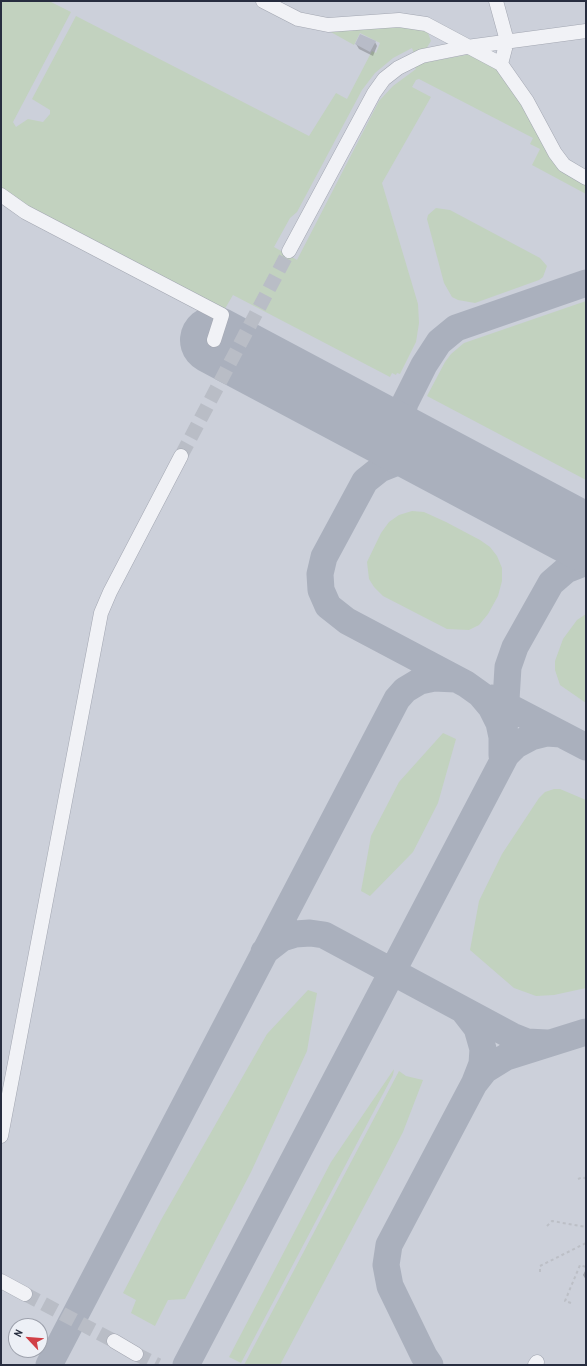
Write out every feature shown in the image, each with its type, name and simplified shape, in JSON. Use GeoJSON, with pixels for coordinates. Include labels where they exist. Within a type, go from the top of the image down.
{"type":"FeatureCollection","features":[{"type":"Feature","properties":{"kind":"lane"},"geometry":{"type":"LineString","coordinates":[[264,1],[298,19],[328,25],[398,20],[426,24],[500,64],[527,101],[555,153],[564,165],[586,178]]}},
{"type":"Feature","properties":{"kind":"lane"},"geometry":{"type":"LineString","coordinates":[[496,1],[507,41],[500,64]]}},
{"type":"Feature","properties":{"kind":"lane"},"geometry":{"type":"LineString","coordinates":[[431,54],[435,40],[434,29]]}},
{"type":"Feature","properties":{"kind":"lane"},"geometry":{"type":"LineString","coordinates":[[289,251],[374,93],[384,79],[398,68],[422,56],[431,54],[507,41],[586,31]]}},
{"type":"Feature","properties":{"kind":"lane"},"geometry":{"type":"LineString","coordinates":[[1,195],[25,212],[222,315],[214,340]]}},
{"type":"Feature","properties":{"kind":"lane"},"geometry":{"type":"LineString","coordinates":[[1,1136],[101,613],[110,592],[181,456]]}},
{"type":"Feature","properties":{"kind":"lane"},"geometry":{"type":"LineString","coordinates":[[1,1281],[25,1294]]}},
{"type":"Feature","properties":{"kind":"lane"},"geometry":{"type":"LineString","coordinates":[[114,1341],[136,1354]]}},
{"type":"Feature","properties":{"kind":"path"},"geometry":{"type":"LineString","coordinates":[[578,1179],[583,1177],[586,1179]]}},
{"type":"Feature","properties":{"kind":"path"},"geometry":{"type":"LineString","coordinates":[[547,1226],[552,1222],[586,1227]]}},
{"type":"Feature","properties":{"kind":"path"},"geometry":{"type":"LineString","coordinates":[[540,1272],[540,1266],[586,1242]]}},
{"type":"Feature","properties":{"kind":"path"},"geometry":{"type":"LineString","coordinates":[[570,1304],[565,1301],[580,1265],[586,1267]]}},
{"type":"Feature","properties":{"kind":"shaded area"},"geometry":{"type":"Polygon","coordinates":[[[1,1],[586,1],[586,1365],[1,1365],[1,1]]]}},
{"type":"Feature","properties":{"kind":"green space"},"geometry":{"type":"Polygon","coordinates":[[[1,1],[49,1],[71,12],[13,122],[16,127],[28,119],[43,122],[50,114],[50,110],[32,99],[76,16],[309,136],[336,93],[347,99],[372,51],[376,53],[380,43],[360,33],[354,45],[329,31],[384,26],[418,27],[428,33],[431,41],[426,49],[414,54],[412,48],[393,58],[375,73],[362,90],[297,212],[290,218],[274,247],[297,260],[379,101],[393,86],[416,69],[414,66],[417,64],[471,54],[494,66],[586,185],[586,194],[532,165],[540,149],[530,144],[533,138],[419,79],[416,80],[412,87],[431,97],[382,183],[418,304],[419,323],[416,342],[400,374],[397,373],[396,375],[392,373],[390,377],[233,295],[223,312],[1,193],[1,1]]]}},
{"type":"Feature","properties":{"kind":"green space"},"geometry":{"type":"Polygon","coordinates":[[[436,208],[450,210],[540,258],[547,266],[543,277],[539,280],[475,303],[458,300],[452,297],[444,283],[427,219],[428,215],[436,208]]]}},
{"type":"Feature","properties":{"kind":"green space"},"geometry":{"type":"Polygon","coordinates":[[[586,301],[586,480],[427,396],[445,362],[451,354],[464,343],[586,301]]]}},
{"type":"Feature","properties":{"kind":"green space"},"geometry":{"type":"Polygon","coordinates":[[[412,511],[424,512],[480,540],[490,547],[497,556],[502,568],[502,581],[498,596],[488,614],[479,625],[469,630],[447,629],[383,596],[374,587],[369,579],[367,562],[381,533],[389,522],[399,515],[412,511]]]}},
{"type":"Feature","properties":{"kind":"green space"},"geometry":{"type":"Polygon","coordinates":[[[586,614],[586,703],[560,685],[555,670],[555,661],[563,639],[577,620],[586,614]]]}},
{"type":"Feature","properties":{"kind":"green space"},"geometry":{"type":"Polygon","coordinates":[[[443,733],[456,739],[438,803],[413,852],[370,896],[361,891],[371,836],[399,782],[443,733]]]}},
{"type":"Feature","properties":{"kind":"green space"},"geometry":{"type":"Polygon","coordinates":[[[560,789],[586,800],[586,988],[554,995],[536,996],[514,988],[470,950],[479,901],[502,854],[539,798],[545,792],[560,789]]]}},
{"type":"Feature","properties":{"kind":"green space"},"geometry":{"type":"Polygon","coordinates":[[[308,990],[317,993],[307,1051],[251,1172],[185,1299],[168,1300],[155,1326],[131,1313],[136,1300],[123,1293],[161,1220],[267,1034],[308,990]]]}},
{"type":"Feature","properties":{"kind":"green space"},"geometry":{"type":"Polygon","coordinates":[[[394,1069],[393,1075],[241,1363],[229,1357],[331,1162],[394,1069]]]}},
{"type":"Feature","properties":{"kind":"green space"},"geometry":{"type":"Polygon","coordinates":[[[399,1071],[406,1076],[423,1080],[403,1132],[384,1169],[280,1365],[244,1365],[399,1071]]]}},
{"type":"Feature","properties":{"kind":"building"},"geometry":{"type":"Polygon","coordinates":[[[360,34],[376,41],[370,52],[355,44],[360,34]]]}},
{"type":"Feature","properties":{"kind":"taxiway"},"geometry":{"type":"LineString","coordinates":[[426,454],[409,433],[403,410],[424,365],[439,342],[456,328],[586,283]]}},
{"type":"Feature","properties":{"kind":"taxiway"},"geometry":{"type":"LineString","coordinates":[[434,458],[419,458],[395,463],[380,469],[365,481],[324,557],[320,574],[321,590],[328,606],[347,621],[466,684],[480,694],[491,707],[499,723],[502,737],[502,755]]}},
{"type":"Feature","properties":{"kind":"taxiway"},"geometry":{"type":"LineString","coordinates":[[504,733],[508,667],[515,647],[551,583],[566,570],[586,562]]}},
{"type":"Feature","properties":{"kind":"taxiway"},"geometry":{"type":"LineString","coordinates":[[49,1365],[397,699],[405,690],[420,681],[434,678],[456,679]]}},
{"type":"Feature","properties":{"kind":"taxiway"},"geometry":{"type":"LineString","coordinates":[[492,698],[586,747]]}},
{"type":"Feature","properties":{"kind":"taxiway"},"geometry":{"type":"LineString","coordinates":[[186,1365],[506,755],[516,745],[531,737],[547,733],[561,734]]}},
{"type":"Feature","properties":{"kind":"taxiway"},"geometry":{"type":"LineString","coordinates":[[264,952],[282,938],[295,934],[310,933],[324,935],[512,1036],[527,1042],[547,1043]]}},
{"type":"Feature","properties":{"kind":"taxiway"},"geometry":{"type":"LineString","coordinates":[[463,1010],[477,1028],[483,1049],[482,1064],[475,1082]]}},
{"type":"Feature","properties":{"kind":"taxiway"},"geometry":{"type":"LineString","coordinates":[[430,1365],[424,1356],[390,1286],[386,1265],[389,1245],[474,1084],[485,1070],[506,1057],[586,1032]]}},
{"type":"Feature","properties":{"kind":"runway"},"geometry":{"type":"LineString","coordinates":[[214,340],[586,538]]}},
{"type":"Feature","properties":{"kind":"tunnel"},"geometry":{"type":"LineString","coordinates":[[181,456],[289,251]]}},
{"type":"Feature","properties":{"kind":"tunnel"},"geometry":{"type":"LineString","coordinates":[[25,1294],[114,1341]]}},
{"type":"Feature","properties":{"kind":"tunnel"},"geometry":{"type":"LineString","coordinates":[[136,1354],[158,1365]]}}]}
